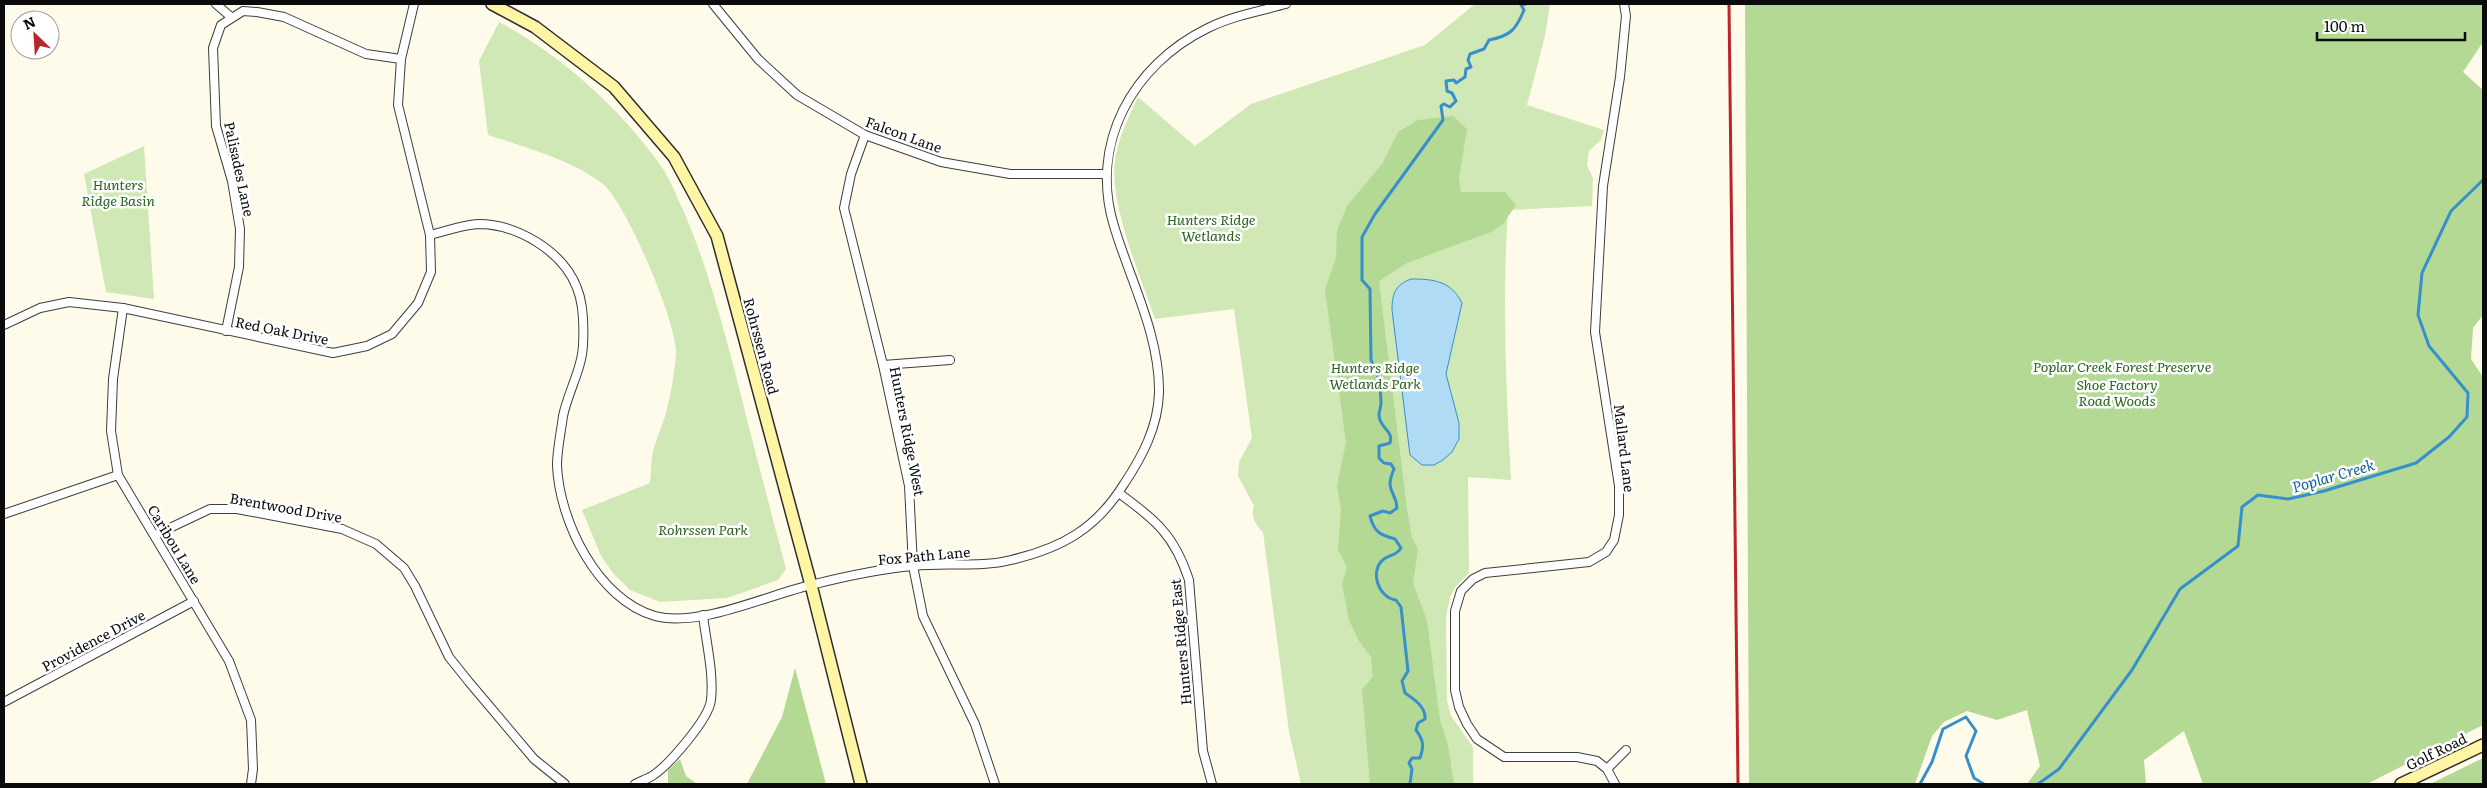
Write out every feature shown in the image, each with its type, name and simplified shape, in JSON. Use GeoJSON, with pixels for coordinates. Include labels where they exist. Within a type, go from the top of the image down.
{"type":"FeatureCollection","features":[{"type":"Feature","properties":{"kind":"street"},"geometry":{"type":"LineString","coordinates":[[216,4],[231,17],[243,11],[284,17],[366,54],[401,59]]}},
{"type":"Feature","properties":{"kind":"street","name":"Red Oak Drive"},"geometry":{"type":"LineString","coordinates":[[4,325],[40,308],[68,302],[123,308],[333,353],[367,346],[392,334],[418,303],[431,272],[430,235],[398,105],[401,59],[414,4]]}},
{"type":"Feature","properties":{"kind":"street","name":"Rohrssen Road"},"geometry":{"type":"LineString","coordinates":[[492,4],[535,27],[614,87],[674,157],[717,236],[811,585],[861,784]]}},
{"type":"Feature","properties":{"kind":"street","name":"Falcon Lane"},"geometry":{"type":"LineString","coordinates":[[713,4],[758,58],[797,95],[865,135],[941,162],[1010,174],[1106,174]]}},
{"type":"Feature","properties":{"kind":"street","name":"Fox Path Lane"},"geometry":{"type":"LineString","coordinates":[[430,235],[463,226],[482,224],[510,230],[532,238],[570,273],[579,292],[583,351],[564,412],[557,462],[567,517],[581,547],[602,580],[625,603],[654,616],[684,619],[811,585],[913,566],[1005,562],[1046,551],[1074,537],[1097,519],[1119,493],[1147,446],[1157,414],[1159,392],[1157,365],[1150,333],[1113,224],[1108,199],[1106,174],[1111,139],[1119,118],[1131,95],[1153,68],[1189,39],[1210,27],[1286,4]]}},
{"type":"Feature","properties":{"kind":"street","name":"Mallard Lane"},"geometry":{"type":"LineString","coordinates":[[1607,769],[1597,761],[1577,757],[1504,757],[1477,739],[1459,707],[1455,690],[1455,611],[1461,590],[1473,580],[1486,573],[1589,562],[1606,552],[1614,540],[1619,515],[1619,486],[1595,332],[1603,186],[1620,77],[1626,16],[1624,4]]}},
{"type":"Feature","properties":{"kind":"street","name":"Palisades Lane"},"geometry":{"type":"LineString","coordinates":[[226,331],[239,267],[240,229],[232,181],[216,126],[212,48],[221,24],[231,17]]}},
{"type":"Feature","properties":{"kind":"street","name":"Hunters Ridge West"},"geometry":{"type":"LineString","coordinates":[[865,135],[851,174],[844,208],[883,365],[909,486],[913,566],[923,616],[976,724],[995,784]]}},
{"type":"Feature","properties":{"kind":"street","name":"Caribou Lane"},"geometry":{"type":"LineString","coordinates":[[123,308],[113,379],[111,431],[118,475],[229,661],[251,720],[253,769],[251,784]]}},
{"type":"Feature","properties":{"kind":"street"},"geometry":{"type":"LineString","coordinates":[[883,365],[950,360]]}},
{"type":"Feature","properties":{"kind":"street"},"geometry":{"type":"LineString","coordinates":[[4,514],[118,475]]}},
{"type":"Feature","properties":{"kind":"street","name":"Hunters Ridge East"},"geometry":{"type":"LineString","coordinates":[[1119,493],[1164,529],[1183,561],[1189,580],[1203,750],[1212,784]]}},
{"type":"Feature","properties":{"kind":"street","name":"Brentwood Drive"},"geometry":{"type":"LineString","coordinates":[[155,535],[210,509],[237,509],[342,529],[376,544],[404,568],[415,586],[449,656],[469,682],[534,759],[565,784]]}},
{"type":"Feature","properties":{"kind":"street","name":"Providence Drive"},"geometry":{"type":"LineString","coordinates":[[4,702],[194,601]]}},
{"type":"Feature","properties":{"kind":"street"},"geometry":{"type":"LineString","coordinates":[[635,784],[654,775],[682,746],[702,723],[711,703],[712,684],[703,615]]}},
{"type":"Feature","properties":{"kind":"street","name":"Golf Road"},"geometry":{"type":"LineString","coordinates":[[2401,784],[2483,745]]}},
{"type":"Feature","properties":{"kind":"street"},"geometry":{"type":"LineString","coordinates":[[1615,784],[1607,769],[1626,750]]}},
{"type":"Feature","properties":{"kind":"green space","name":"Hunters Ridge Wetlands Park"},"geometry":{"type":"Polygon","coordinates":[[[1475,4],[1550,4],[1545,36],[1527,105],[1604,130],[1601,140],[1589,151],[1587,165],[1593,178],[1592,206],[1508,210],[1505,311],[1511,480],[1468,477],[1469,573],[1455,587],[1450,597],[1446,617],[1447,701],[1451,716],[1473,747],[1473,784],[1301,784],[1289,732],[1263,532],[1254,520],[1254,506],[1238,476],[1239,462],[1252,438],[1234,309],[1155,319],[1121,219],[1114,178],[1118,144],[1138,97],[1195,146],[1251,104],[1425,45],[1475,4]]]}},
{"type":"Feature","properties":{"kind":"green space","name":"Poplar Creek Forest Preserve"},"geometry":{"type":"Polygon","coordinates":[[[1745,4],[2483,4],[2483,42],[2463,72],[2483,90],[2483,315],[2473,328],[2471,359],[2483,377],[2483,725],[2367,784],[2203,784],[2184,731],[2144,760],[2146,784],[2027,784],[2040,766],[2027,710],[1997,720],[1967,711],[1944,722],[1932,736],[1915,784],[1749,784],[1745,4]]]}},
{"type":"Feature","properties":{"kind":"green space","name":"Rohrssen Park"},"geometry":{"type":"Polygon","coordinates":[[[499,22],[567,67],[608,103],[645,144],[670,182],[698,248],[728,345],[786,569],[778,580],[727,598],[660,602],[630,590],[613,573],[601,556],[582,510],[650,483],[652,456],[667,409],[673,381],[676,353],[674,338],[649,264],[624,214],[613,195],[603,184],[562,161],[488,135],[479,61],[499,22]]]}},
{"type":"Feature","properties":{"kind":"green space"},"geometry":{"type":"Polygon","coordinates":[[[1453,116],[1467,129],[1459,178],[1461,192],[1505,192],[1516,205],[1503,224],[1491,232],[1407,263],[1379,281],[1407,509],[1412,538],[1418,549],[1413,583],[1427,621],[1440,720],[1448,745],[1454,784],[1370,784],[1362,690],[1373,676],[1371,657],[1359,641],[1349,620],[1342,584],[1347,567],[1338,550],[1341,510],[1337,485],[1346,443],[1325,290],[1336,258],[1337,231],[1347,206],[1382,164],[1398,132],[1418,120],[1453,116]]]}},
{"type":"Feature","properties":{"kind":"green space","name":"Hunters Ridge Basin"},"geometry":{"type":"Polygon","coordinates":[[[144,146],[154,299],[106,292],[84,174],[144,146]]]}},
{"type":"Feature","properties":{"kind":"green space"},"geometry":{"type":"Polygon","coordinates":[[[795,668],[826,784],[747,784],[782,717],[795,668]]]}},
{"type":"Feature","properties":{"kind":"green space"},"geometry":{"type":"Polygon","coordinates":[[[2483,758],[2483,784],[2430,784],[2483,758]]]}},
{"type":"Feature","properties":{"kind":"green space"},"geometry":{"type":"Polygon","coordinates":[[[680,759],[686,776],[697,784],[668,784],[668,770],[680,759]]]}},
{"type":"Feature","properties":{"kind":"water"},"geometry":{"type":"Polygon","coordinates":[[[1411,279],[1441,283],[1453,290],[1462,303],[1446,374],[1459,423],[1459,439],[1452,452],[1434,465],[1422,465],[1410,455],[1392,310],[1395,291],[1401,284],[1411,279]]]}},
{"type":"Feature","properties":{"kind":"waterway"},"geometry":{"type":"LineString","coordinates":[[1410,784],[1412,769],[1409,763],[1412,758],[1420,758],[1423,747],[1421,737],[1416,730],[1418,723],[1425,719],[1425,715],[1419,704],[1405,693],[1402,681],[1408,671],[1401,607],[1396,600],[1384,594],[1380,589],[1376,576],[1379,564],[1401,548],[1395,539],[1378,532],[1373,526],[1370,516],[1383,511],[1390,513],[1397,508],[1390,487],[1394,469],[1391,464],[1384,463],[1379,458],[1379,446],[1390,443],[1391,439],[1381,423],[1379,414],[1381,403],[1380,386],[1371,360],[1370,289],[1362,280],[1362,237],[1375,214],[1443,120],[1441,106],[1444,104],[1450,107],[1456,101],[1452,93],[1447,91],[1446,81],[1454,80],[1456,83],[1465,77],[1466,69],[1471,67],[1468,60],[1470,54],[1484,49],[1489,40],[1511,31],[1518,23],[1524,10],[1521,5],[1526,4]]}},
{"type":"Feature","properties":{"kind":"waterway","name":"Poplar Creek"},"geometry":{"type":"LineString","coordinates":[[2038,784],[2059,769],[2132,670],[2180,589],[2238,546],[2242,507],[2258,495],[2288,499],[2324,491],[2416,463],[2449,437],[2467,417],[2468,393],[2429,346],[2418,315],[2422,273],[2451,211],[2483,180]]}},
{"type":"Feature","properties":{"kind":"waterway","name":"Poplar Creek"},"geometry":{"type":"LineString","coordinates":[[1920,784],[1932,762],[1943,729],[1966,717],[1976,731],[1966,756],[1974,778],[1984,784]]}},
{"type":"Feature","properties":{"kind":"railway"},"geometry":{"type":"LineString","coordinates":[[1729,4],[1738,784]]}},
{"type":"Feature","properties":{"kind":"park label","name":"Hunters Ridge Wetlands"},"geometry":{"type":"Point","coordinates":[1211,227]}},
{"type":"Feature","properties":{"kind":"park label","name":"Shoe Factory Road Woods"},"geometry":{"type":"Point","coordinates":[2117,392]}}]}
